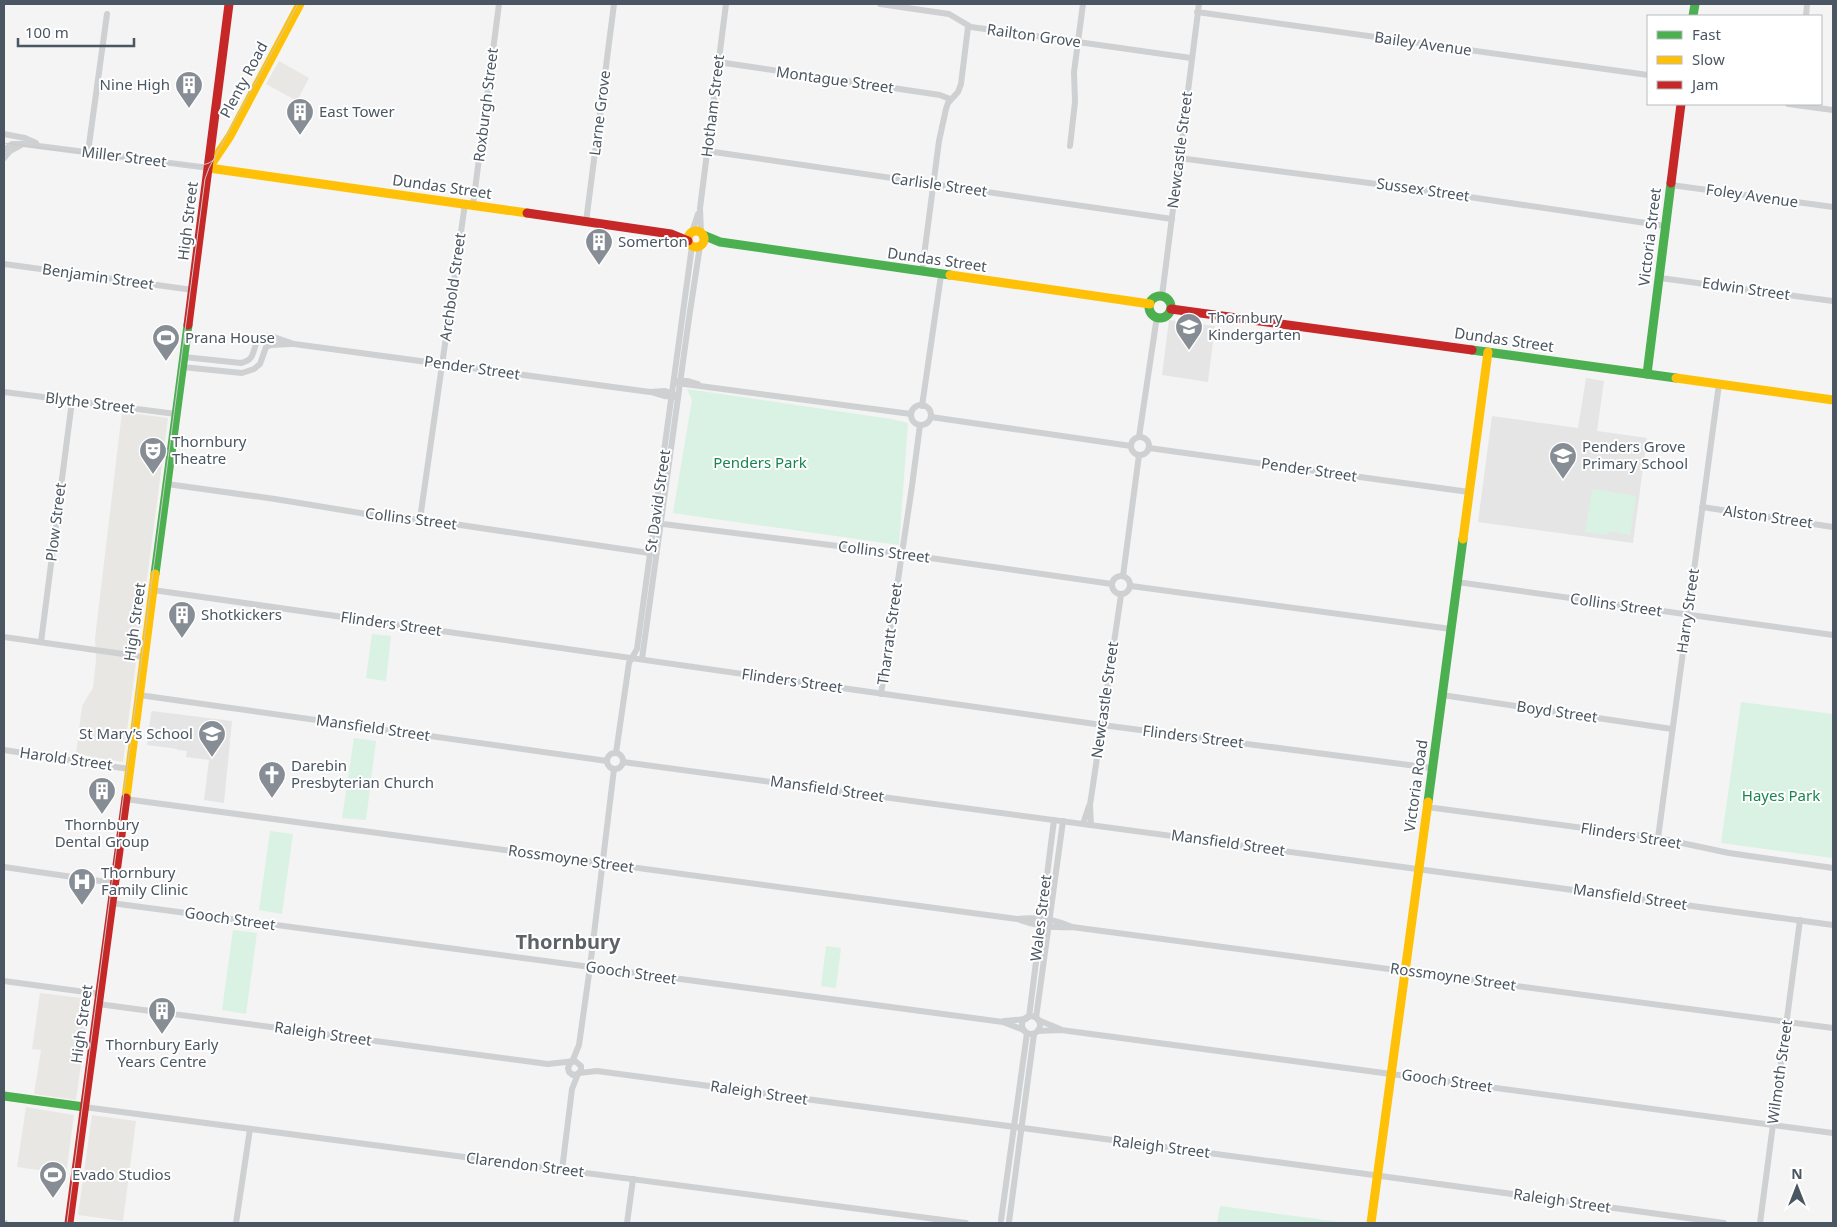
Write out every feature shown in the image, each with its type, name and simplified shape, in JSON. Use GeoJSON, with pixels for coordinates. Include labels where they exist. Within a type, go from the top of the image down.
{"type":"FeatureCollection","features":[{"type":"Feature","properties":{"kind":"street","name":"High Street"},"geometry":{"type":"LineString","coordinates":[[69,1223],[228,25],[229,4]]}},
{"type":"Feature","properties":{"kind":"street","name":"High Street"},"geometry":{"type":"LineString","coordinates":[[228,25],[234,4]]}},
{"type":"Feature","properties":{"kind":"street","name":"Plenty Road"},"geometry":{"type":"LineString","coordinates":[[208,168],[230,136],[300,4]]}},
{"type":"Feature","properties":{"kind":"street","name":"Roxburgh Street"},"geometry":{"type":"LineString","coordinates":[[469,205],[499,4]]}},
{"type":"Feature","properties":{"kind":"street","name":"Larne Grove"},"geometry":{"type":"LineString","coordinates":[[586,222],[614,4]]}},
{"type":"Feature","properties":{"kind":"street","name":"Hotham Street"},"geometry":{"type":"LineString","coordinates":[[696,238],[726,4]]}},
{"type":"Feature","properties":{"kind":"street","name":"Railton Grove"},"geometry":{"type":"LineString","coordinates":[[880,4],[899,5],[949,14],[968,27],[1192,58]]}},
{"type":"Feature","properties":{"kind":"street"},"geometry":{"type":"LineString","coordinates":[[1070,146],[1075,102],[1074,72],[1084,4]]}},
{"type":"Feature","properties":{"kind":"street","name":"Newcastle Street"},"geometry":{"type":"LineString","coordinates":[[1162,296],[1199,4]]}},
{"type":"Feature","properties":{"kind":"street","name":"Bailey Avenue"},"geometry":{"type":"LineString","coordinates":[[1197,12],[1647,75]]}},
{"type":"Feature","properties":{"kind":"street"},"geometry":{"type":"LineString","coordinates":[[88,152],[107,14]]}},
{"type":"Feature","properties":{"kind":"street"},"geometry":{"type":"LineString","coordinates":[[922,271],[946,109],[950,99],[958,92],[961,84],[968,27]]}},
{"type":"Feature","properties":{"kind":"street","name":"Montague Street"},"geometry":{"type":"LineString","coordinates":[[718,62],[940,95],[950,99]]}},
{"type":"Feature","properties":{"kind":"street","name":"Victoria Street"},"geometry":{"type":"LineString","coordinates":[[1647,374],[1682,105]]}},
{"type":"Feature","properties":{"kind":"street"},"geometry":{"type":"LineString","coordinates":[[1799,105],[1833,110]]}},
{"type":"Feature","properties":{"kind":"street","name":"Miller Street"},"geometry":{"type":"LineString","coordinates":[[4,134],[25,138],[36,145]]}},
{"type":"Feature","properties":{"kind":"street","name":"Miller Street"},"geometry":{"type":"LineString","coordinates":[[6,148],[17,144],[36,145],[208,168]]}},
{"type":"Feature","properties":{"kind":"street","name":"Miller Street"},"geometry":{"type":"LineString","coordinates":[[4,158],[18,146],[36,145]]}},
{"type":"Feature","properties":{"kind":"street","name":"Carlisle Street"},"geometry":{"type":"LineString","coordinates":[[707,151],[1172,219]]}},
{"type":"Feature","properties":{"kind":"street","name":"Sussex Street"},"geometry":{"type":"LineString","coordinates":[[1179,158],[1415,189],[1666,226]]}},
{"type":"Feature","properties":{"kind":"street","name":"Dundas Street"},"geometry":{"type":"LineString","coordinates":[[208,168],[1150,304]]}},
{"type":"Feature","properties":{"kind":"street","name":"Foley Avenue"},"geometry":{"type":"LineString","coordinates":[[1671,185],[1833,207]]}},
{"type":"Feature","properties":{"kind":"street","name":"Archbold Street"},"geometry":{"type":"LineString","coordinates":[[420,519],[442,364],[469,205]]}},
{"type":"Feature","properties":{"kind":"street","name":"St David Street"},"geometry":{"type":"LineString","coordinates":[[616,753],[629,662],[637,649],[658,524],[696,238]]}},
{"type":"Feature","properties":{"kind":"street","name":"Benjamin Street"},"geometry":{"type":"LineString","coordinates":[[4,264],[193,290]]}},
{"type":"Feature","properties":{"kind":"street"},"geometry":{"type":"LineString","coordinates":[[922,406],[941,275]]}},
{"type":"Feature","properties":{"kind":"street","name":"Edwin Street"},"geometry":{"type":"LineString","coordinates":[[1660,278],[1833,301]]}},
{"type":"Feature","properties":{"kind":"street"},"geometry":{"type":"LineString","coordinates":[[1162,296],[1170,302],[1171,308],[1166,316],[1156,316],[1150,310],[1150,304],[1156,297],[1162,296]]}},
{"type":"Feature","properties":{"kind":"street","name":"Dundas Street"},"geometry":{"type":"LineString","coordinates":[[1171,308],[1833,400]]}},
{"type":"Feature","properties":{"kind":"street"},"geometry":{"type":"LineString","coordinates":[[1139,437],[1156,316]]}},
{"type":"Feature","properties":{"kind":"street","name":"Pender Street"},"geometry":{"type":"LineString","coordinates":[[184,357],[241,363],[248,361],[252,357],[257,341],[265,336],[294,344]]}},
{"type":"Feature","properties":{"kind":"street","name":"Pender Street"},"geometry":{"type":"LineString","coordinates":[[182,367],[223,372],[247,372],[260,364],[266,346],[294,344],[674,396]]}},
{"type":"Feature","properties":{"kind":"street","name":"Victoria Road"},"geometry":{"type":"LineString","coordinates":[[1371,1223],[1488,352]]}},
{"type":"Feature","properties":{"kind":"street"},"geometry":{"type":"LineString","coordinates":[[678,382],[911,414]]}},
{"type":"Feature","properties":{"kind":"street","name":"Harry Street"},"geometry":{"type":"LineString","coordinates":[[1658,838],[1719,384]]}},
{"type":"Feature","properties":{"kind":"street","name":"Blythe Street"},"geometry":{"type":"LineString","coordinates":[[4,392],[176,414]]}},
{"type":"Feature","properties":{"kind":"street","name":"Plow Street"},"geometry":{"type":"LineString","coordinates":[[41,642],[72,401]]}},
{"type":"Feature","properties":{"kind":"street"},"geometry":{"type":"LineString","coordinates":[[922,406],[928,408],[931,417],[927,423],[920,425],[914,422],[911,414],[914,408],[922,406]]}},
{"type":"Feature","properties":{"kind":"street"},"geometry":{"type":"LineString","coordinates":[[931,417],[1131,446]]}},
{"type":"Feature","properties":{"kind":"street","name":"Tharratt Street"},"geometry":{"type":"LineString","coordinates":[[881,694],[920,425]]}},
{"type":"Feature","properties":{"kind":"street"},"geometry":{"type":"LineString","coordinates":[[1139,437],[1147,440],[1149,448],[1147,453],[1139,455],[1134,453],[1131,446],[1134,439],[1139,437]]}},
{"type":"Feature","properties":{"kind":"street","name":"Pender Street"},"geometry":{"type":"LineString","coordinates":[[1149,448],[1469,492]]}},
{"type":"Feature","properties":{"kind":"street"},"geometry":{"type":"LineString","coordinates":[[1123,576],[1139,455]]}},
{"type":"Feature","properties":{"kind":"street","name":"Collins Street"},"geometry":{"type":"LineString","coordinates":[[167,484],[276,499],[397,519],[420,519],[653,554]]}},
{"type":"Feature","properties":{"kind":"street","name":"Alston Street"},"geometry":{"type":"LineString","coordinates":[[1702,507],[1833,527]]}},
{"type":"Feature","properties":{"kind":"street","name":"Collins Street"},"geometry":{"type":"LineString","coordinates":[[658,524],[902,554],[1112,584]]}},
{"type":"Feature","properties":{"kind":"street","name":"St David Street"},"geometry":{"type":"LineString","coordinates":[[642,659],[653,554]]}},
{"type":"Feature","properties":{"kind":"street"},"geometry":{"type":"LineString","coordinates":[[1123,576],[1128,578],[1131,586],[1129,591],[1121,595],[1113,590],[1112,584],[1117,577],[1123,576]]}},
{"type":"Feature","properties":{"kind":"street","name":"Collins Street"},"geometry":{"type":"LineString","coordinates":[[1457,582],[1833,635]]}},
{"type":"Feature","properties":{"kind":"street"},"geometry":{"type":"LineString","coordinates":[[1131,586],[1451,629]]}},
{"type":"Feature","properties":{"kind":"street","name":"Flinders Street"},"geometry":{"type":"LineString","coordinates":[[153,590],[1102,726],[1432,768]]}},
{"type":"Feature","properties":{"kind":"street","name":"Newcastle Street"},"geometry":{"type":"LineString","coordinates":[[1087,824],[1121,595]]}},
{"type":"Feature","properties":{"kind":"street"},"geometry":{"type":"LineString","coordinates":[[4,637],[144,657]]}},
{"type":"Feature","properties":{"kind":"street","name":"Mansfield Street"},"geometry":{"type":"LineString","coordinates":[[139,696],[608,760]]}},
{"type":"Feature","properties":{"kind":"street","name":"Boyd Street"},"geometry":{"type":"LineString","coordinates":[[1442,696],[1672,729]]}},
{"type":"Feature","properties":{"kind":"street","name":"Harold Street"},"geometry":{"type":"LineString","coordinates":[[4,750],[129,768]]}},
{"type":"Feature","properties":{"kind":"street"},"geometry":{"type":"LineString","coordinates":[[616,753],[622,757],[624,762],[621,767],[614,769],[608,765],[608,760],[609,756],[616,753]]}},
{"type":"Feature","properties":{"kind":"street","name":"Mansfield Street"},"geometry":{"type":"LineString","coordinates":[[624,762],[1833,925]]}},
{"type":"Feature","properties":{"kind":"street"},"geometry":{"type":"LineString","coordinates":[[562,1170],[573,1086],[581,1070],[578,1049],[614,769]]}},
{"type":"Feature","properties":{"kind":"street","name":"Rossmoyne Street"},"geometry":{"type":"LineString","coordinates":[[125,799],[1017,919],[1030,924],[1060,922],[1072,927],[1833,1028]]}},
{"type":"Feature","properties":{"kind":"street","name":"Flinders Street"},"geometry":{"type":"LineString","coordinates":[[1427,807],[1658,838],[1730,853],[1833,868]]}},
{"type":"Feature","properties":{"kind":"street","name":"Wales Street"},"geometry":{"type":"LineString","coordinates":[[1032,1019],[1041,922],[1054,820]]}},
{"type":"Feature","properties":{"kind":"street","name":"Wales Street"},"geometry":{"type":"LineString","coordinates":[[1032,1019],[1049,923],[1063,821]]}},
{"type":"Feature","properties":{"kind":"street"},"geometry":{"type":"LineString","coordinates":[[4,867],[114,883]]}},
{"type":"Feature","properties":{"kind":"street","name":"Gooch Street"},"geometry":{"type":"LineString","coordinates":[[112,902],[1003,1022],[1032,1019],[1061,1030]]}},
{"type":"Feature","properties":{"kind":"street","name":"Wilmoth Street"},"geometry":{"type":"LineString","coordinates":[[1760,1223],[1800,920]]}},
{"type":"Feature","properties":{"kind":"street"},"geometry":{"type":"LineString","coordinates":[[4,981],[100,994]]}},
{"type":"Feature","properties":{"kind":"street","name":"Raleigh Street"},"geometry":{"type":"LineString","coordinates":[[98,1004],[548,1064],[571,1062]]}},
{"type":"Feature","properties":{"kind":"street"},"geometry":{"type":"LineString","coordinates":[[1025,1031],[1018,1128],[1010,1222],[1000,1222],[1018,1128],[1036,1032],[1040,1027],[1032,1019],[1023,1024],[1025,1031]]}},
{"type":"Feature","properties":{"kind":"street","name":"Gooch Street"},"geometry":{"type":"LineString","coordinates":[[1003,1022],[1025,1031],[1061,1030],[1833,1133]]}},
{"type":"Feature","properties":{"kind":"street"},"geometry":{"type":"LineString","coordinates":[[573,1086],[568,1066],[578,1049]]}},
{"type":"Feature","properties":{"kind":"street"},"geometry":{"type":"LineString","coordinates":[[571,1062],[577,1061],[580,1064]]}},
{"type":"Feature","properties":{"kind":"street","name":"Raleigh Street"},"geometry":{"type":"LineString","coordinates":[[548,1064],[569,1073]]}},
{"type":"Feature","properties":{"kind":"street","name":"Raleigh Street"},"geometry":{"type":"LineString","coordinates":[[580,1064],[597,1071],[1724,1223]]}},
{"type":"Feature","properties":{"kind":"street","name":"Raleigh Street"},"geometry":{"type":"LineString","coordinates":[[579,1074],[597,1071]]}},
{"type":"Feature","properties":{"kind":"street"},"geometry":{"type":"LineString","coordinates":[[569,1073],[579,1074]]}},
{"type":"Feature","properties":{"kind":"street"},"geometry":{"type":"LineString","coordinates":[[4,1096],[84,1107]]}},
{"type":"Feature","properties":{"kind":"street","name":"Clarendon Street"},"geometry":{"type":"LineString","coordinates":[[84,1107],[966,1223]]}},
{"type":"Feature","properties":{"kind":"street"},"geometry":{"type":"LineString","coordinates":[[236,1223],[250,1129]]}},
{"type":"Feature","properties":{"kind":"street"},"geometry":{"type":"LineString","coordinates":[[627,1223],[633,1180]]}},
{"type":"Feature","properties":{"kind":"shaded area"},"geometry":{"type":"Polygon","coordinates":[[[279,61],[309,78],[297,101],[266,84],[279,61]]]}},
{"type":"Feature","properties":{"kind":"shaded area","name":"Thornbury Kindergarten"},"geometry":{"type":"Polygon","coordinates":[[[1169,320],[1215,326],[1208,382],[1162,375],[1169,320]]]}},
{"type":"Feature","properties":{"kind":"shaded area","name":"Penders Grove Primary School"},"geometry":{"type":"Polygon","coordinates":[[[1586,378],[1604,381],[1597,431],[1647,438],[1633,543],[1478,522],[1492,416],[1578,428],[1586,378]]]}},
{"type":"Feature","properties":{"kind":"shaded area"},"geometry":{"type":"Polygon","coordinates":[[[122,412],[168,418],[123,762],[76,754],[82,706],[93,688],[96,660],[95,638],[122,412]]]}},
{"type":"Feature","properties":{"kind":"shaded area","name":"St Mary’s School"},"geometry":{"type":"Polygon","coordinates":[[[152,711],[232,721],[224,803],[204,800],[209,760],[186,757],[187,751],[147,745],[152,711]]]}},
{"type":"Feature","properties":{"kind":"shaded area"},"geometry":{"type":"Polygon","coordinates":[[[40,993],[90,999],[76,1100],[34,1094],[41,1050],[32,1049],[40,993]]]}},
{"type":"Feature","properties":{"kind":"shaded area"},"geometry":{"type":"Polygon","coordinates":[[[26,1107],[74,1115],[66,1174],[17,1167],[26,1107]]]}},
{"type":"Feature","properties":{"kind":"shaded area"},"geometry":{"type":"Polygon","coordinates":[[[92,1115],[136,1121],[123,1221],[78,1215],[92,1115]]]}},
{"type":"Feature","properties":{"kind":"green space","name":"Penders Park"},"geometry":{"type":"Polygon","coordinates":[[[687,389],[908,423],[899,545],[673,513],[692,400],[687,389]]]}},
{"type":"Feature","properties":{"kind":"green space"},"geometry":{"type":"Polygon","coordinates":[[[1592,489],[1636,496],[1630,535],[1608,531],[1607,535],[1585,532],[1592,489]]]}},
{"type":"Feature","properties":{"kind":"green space"},"geometry":{"type":"Polygon","coordinates":[[[372,634],[391,636],[386,681],[366,678],[372,634]]]}},
{"type":"Feature","properties":{"kind":"green space","name":"Hayes Park"},"geometry":{"type":"Polygon","coordinates":[[[1741,702],[1833,714],[1833,858],[1721,843],[1741,702]]]}},
{"type":"Feature","properties":{"kind":"green space"},"geometry":{"type":"Polygon","coordinates":[[[354,738],[376,741],[366,820],[342,818],[354,738]]]}},
{"type":"Feature","properties":{"kind":"green space"},"geometry":{"type":"Polygon","coordinates":[[[270,831],[293,834],[282,914],[259,910],[270,831]]]}},
{"type":"Feature","properties":{"kind":"green space"},"geometry":{"type":"Polygon","coordinates":[[[233,930],[257,933],[246,1014],[222,1010],[233,930]]]}},
{"type":"Feature","properties":{"kind":"green space"},"geometry":{"type":"Polygon","coordinates":[[[826,946],[841,948],[836,988],[821,986],[826,946]]]}},
{"type":"Feature","properties":{"kind":"green space"},"geometry":{"type":"Polygon","coordinates":[[[1220,1206],[1348,1223],[1217,1223],[1220,1206]]]}},
{"type":"Feature","properties":{"kind":"tram line"},"geometry":{"type":"LineString","coordinates":[[67,1223],[205,179],[209,168],[298,4]]}},
{"type":"Feature","properties":{"kind":"tram line"},"geometry":{"type":"LineString","coordinates":[[4,143],[159,163],[199,166],[215,159]]}},
{"type":"Feature","properties":{"kind":"traffic: fast"},"geometry":{"type":"LineString","coordinates":[[1693,15],[1695,4]]}},
{"type":"Feature","properties":{"kind":"traffic: fast"},"geometry":{"type":"LineString","coordinates":[[1647,374],[1671,183]]}},
{"type":"Feature","properties":{"kind":"traffic: fast"},"geometry":{"type":"LineString","coordinates":[[703,235],[720,242],[950,275]]}},
{"type":"Feature","properties":{"kind":"traffic: fast"},"geometry":{"type":"LineString","coordinates":[[1160,296],[1170,303],[1171,307],[1164,317],[1160,318],[1150,311],[1149,307],[1156,297],[1160,296]]}},
{"type":"Feature","properties":{"kind":"traffic: fast"},"geometry":{"type":"LineString","coordinates":[[155,574],[188,325]]}},
{"type":"Feature","properties":{"kind":"traffic: fast"},"geometry":{"type":"LineString","coordinates":[[1472,350],[1676,378]]}},
{"type":"Feature","properties":{"kind":"traffic: fast"},"geometry":{"type":"LineString","coordinates":[[1428,802],[1463,539]]}},
{"type":"Feature","properties":{"kind":"traffic: fast"},"geometry":{"type":"LineString","coordinates":[[4,1096],[84,1107]]}},
{"type":"Feature","properties":{"kind":"traffic: slow"},"geometry":{"type":"LineString","coordinates":[[210,166],[230,136],[300,4]]}},
{"type":"Feature","properties":{"kind":"traffic: slow"},"geometry":{"type":"LineString","coordinates":[[209,168],[527,213]]}},
{"type":"Feature","properties":{"kind":"traffic: slow"},"geometry":{"type":"LineString","coordinates":[[693,231],[699,231],[704,236],[704,239],[702,245],[693,247],[688,242],[688,236],[693,231]]}},
{"type":"Feature","properties":{"kind":"traffic: slow"},"geometry":{"type":"LineString","coordinates":[[950,275],[1150,304]]}},
{"type":"Feature","properties":{"kind":"traffic: slow"},"geometry":{"type":"LineString","coordinates":[[1463,539],[1488,352]]}},
{"type":"Feature","properties":{"kind":"traffic: slow"},"geometry":{"type":"LineString","coordinates":[[1676,378],[1833,400]]}},
{"type":"Feature","properties":{"kind":"traffic: slow"},"geometry":{"type":"LineString","coordinates":[[126,798],[155,574]]}},
{"type":"Feature","properties":{"kind":"traffic: slow"},"geometry":{"type":"LineString","coordinates":[[1371,1223],[1428,802]]}},
{"type":"Feature","properties":{"kind":"traffic: jam"},"geometry":{"type":"LineString","coordinates":[[188,325],[229,4]]}},
{"type":"Feature","properties":{"kind":"traffic: jam"},"geometry":{"type":"LineString","coordinates":[[1671,183],[1681,105]]}},
{"type":"Feature","properties":{"kind":"traffic: jam"},"geometry":{"type":"LineString","coordinates":[[527,213],[671,234],[688,241]]}},
{"type":"Feature","properties":{"kind":"traffic: jam"},"geometry":{"type":"LineString","coordinates":[[1171,309],[1472,350]]}},
{"type":"Feature","properties":{"kind":"traffic: jam"},"geometry":{"type":"LineString","coordinates":[[69,1223],[126,798]]}},
{"type":"Feature","properties":{"kind":"place","name":"Nine High"},"geometry":{"type":"Point","coordinates":[189,109]}},
{"type":"Feature","properties":{"kind":"place","name":"East Tower"},"geometry":{"type":"Point","coordinates":[300,136]}},
{"type":"Feature","properties":{"kind":"place","name":"Somerton"},"geometry":{"type":"Point","coordinates":[599,266]}},
{"type":"Feature","properties":{"kind":"place","name":"Thornbury Kindergarten"},"geometry":{"type":"Point","coordinates":[1189,351]}},
{"type":"Feature","properties":{"kind":"place","name":"Prana House"},"geometry":{"type":"Point","coordinates":[166,362]}},
{"type":"Feature","properties":{"kind":"place","name":"Thornbury Theatre"},"geometry":{"type":"Point","coordinates":[153,475]}},
{"type":"Feature","properties":{"kind":"place","name":"Penders Grove Primary School"},"geometry":{"type":"Point","coordinates":[1563,480]}},
{"type":"Feature","properties":{"kind":"place","name":"Shotkickers"},"geometry":{"type":"Point","coordinates":[182,639]}},
{"type":"Feature","properties":{"kind":"place","name":"St Mary’s School"},"geometry":{"type":"Point","coordinates":[212,758]}},
{"type":"Feature","properties":{"kind":"place","name":"Darebin Presbyterian Church"},"geometry":{"type":"Point","coordinates":[272,799]}},
{"type":"Feature","properties":{"kind":"place","name":"Thornbury Dental Group"},"geometry":{"type":"Point","coordinates":[102,815]}},
{"type":"Feature","properties":{"kind":"place","name":"Thornbury Family Clinic"},"geometry":{"type":"Point","coordinates":[82,906]}},
{"type":"Feature","properties":{"kind":"place","name":"Thornbury Early Years Centre"},"geometry":{"type":"Point","coordinates":[162,1035]}},
{"type":"Feature","properties":{"kind":"place","name":"Evado Studios"},"geometry":{"type":"Point","coordinates":[53,1199]}},
{"type":"Feature","properties":{"kind":"district","name":"Thornbury"},"geometry":{"type":"Point","coordinates":[568,942]}}]}
